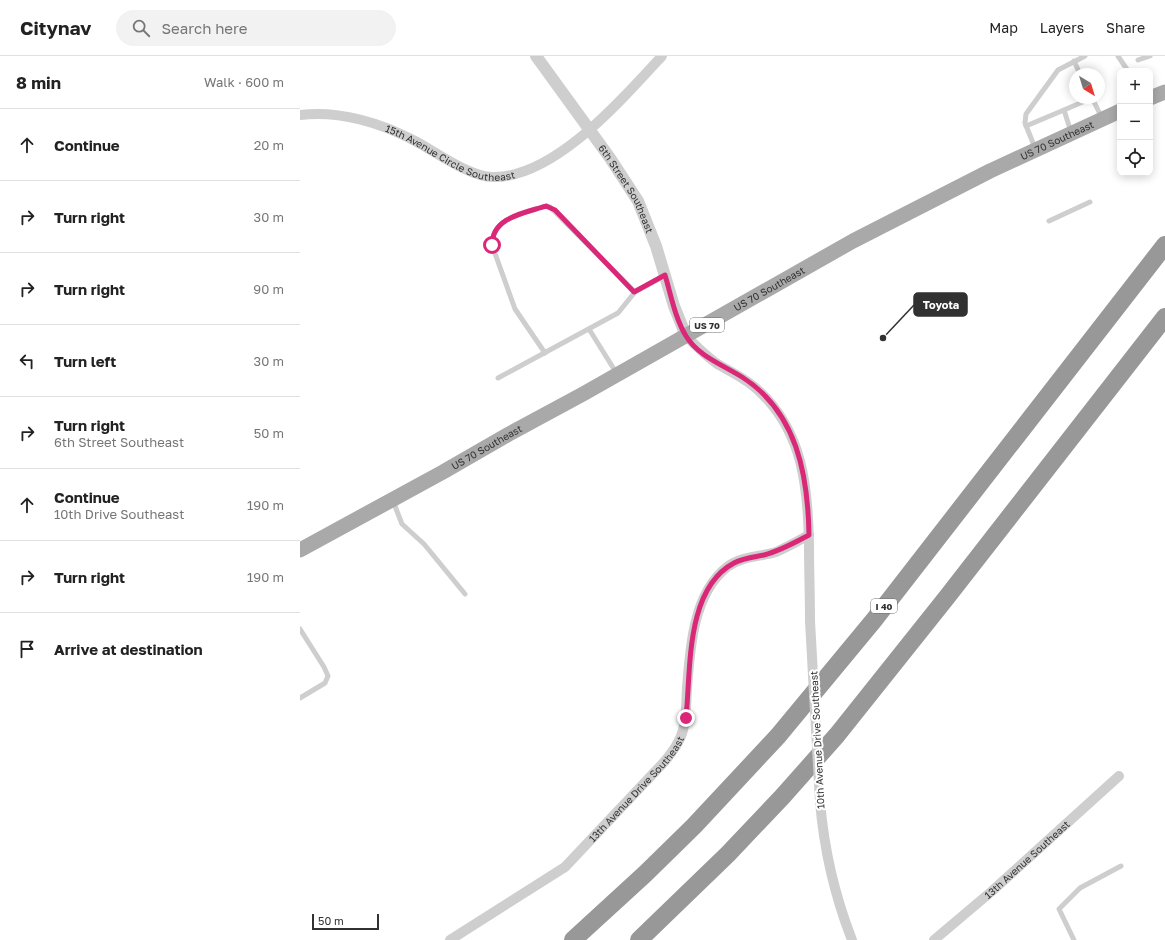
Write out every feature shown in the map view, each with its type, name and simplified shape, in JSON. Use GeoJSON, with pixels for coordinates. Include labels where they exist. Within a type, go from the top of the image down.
{"type":"FeatureCollection","features":[{"type":"Feature","properties":{"kind":"highway","name":"I 40"},"geometry":{"type":"LineString","coordinates":[[574,940],[694,826],[778,736],[874,620],[1165,245]]}},
{"type":"Feature","properties":{"kind":"highway"},"geometry":{"type":"LineString","coordinates":[[639,940],[728,854],[783,796],[837,735],[947,597],[1165,316]]}},
{"type":"Feature","properties":{"kind":"main road"},"geometry":{"type":"LineString","coordinates":[[1153,97],[1165,92]]}},
{"type":"Feature","properties":{"kind":"main road","name":"US 70 Southeast"},"geometry":{"type":"LineString","coordinates":[[300,550],[618,375],[853,241],[1035,149],[1117,112]]}},
{"type":"Feature","properties":{"kind":"street","name":"6th Street Southeast"},"geometry":{"type":"LineString","coordinates":[[536,56],[590,130],[638,201],[650,229],[674,306],[686,336]]}},
{"type":"Feature","properties":{"kind":"street","name":"15th Avenue Circle Southeast"},"geometry":{"type":"LineString","coordinates":[[300,115],[326,115],[349,118],[380,125],[402,134],[473,173],[493,177],[537,167],[590,130],[662,56]]}},
{"type":"Feature","properties":{"kind":"street","name":"10th Avenue Drive Southeast"},"geometry":{"type":"LineString","coordinates":[[686,336],[707,356],[745,379],[758,389],[782,418],[796,444],[802,467],[807,497],[810,620],[820,801],[823,830],[830,873],[837,901],[852,940]]}},
{"type":"Feature","properties":{"kind":"street","name":"13th Avenue Drive Southeast"},"geometry":{"type":"LineString","coordinates":[[450,940],[565,867],[673,751],[683,732],[686,718],[688,672],[695,626],[701,606],[715,580],[723,571],[736,562],[776,551],[809,535]]}},
{"type":"Feature","properties":{"kind":"street","name":"13th Avenue Southeast"},"geometry":{"type":"LineString","coordinates":[[934,940],[992,891],[1119,776]]}},
{"type":"Feature","properties":{"kind":"lane"},"geometry":{"type":"LineString","coordinates":[[1035,149],[1026,126],[1026,114],[1058,70],[1085,56]]}},
{"type":"Feature","properties":{"kind":"lane"},"geometry":{"type":"LineString","coordinates":[[1118,56],[1126,68]]}},
{"type":"Feature","properties":{"kind":"lane"},"geometry":{"type":"LineString","coordinates":[[1138,60],[1150,56]]}},
{"type":"Feature","properties":{"kind":"lane"},"geometry":{"type":"LineString","coordinates":[[1074,61],[1077,68]]}},
{"type":"Feature","properties":{"kind":"lane"},"geometry":{"type":"LineString","coordinates":[[1026,126],[1078,104]]}},
{"type":"Feature","properties":{"kind":"lane"},"geometry":{"type":"LineString","coordinates":[[1095,104],[1102,119]]}},
{"type":"Feature","properties":{"kind":"lane"},"geometry":{"type":"LineString","coordinates":[[1064,110],[1071,132]]}},
{"type":"Feature","properties":{"kind":"lane"},"geometry":{"type":"LineString","coordinates":[[1049,221],[1090,202]]}},
{"type":"Feature","properties":{"kind":"lane"},"geometry":{"type":"LineString","coordinates":[[545,353],[515,309],[492,245],[492,237],[503,221],[546,206],[550,207],[634,292]]}},
{"type":"Feature","properties":{"kind":"lane"},"geometry":{"type":"LineString","coordinates":[[498,378],[618,313],[634,292],[665,275]]}},
{"type":"Feature","properties":{"kind":"lane"},"geometry":{"type":"LineString","coordinates":[[589,329],[618,375]]}},
{"type":"Feature","properties":{"kind":"lane"},"geometry":{"type":"LineString","coordinates":[[392,500],[402,524],[424,544],[465,594]]}},
{"type":"Feature","properties":{"kind":"lane"},"geometry":{"type":"LineString","coordinates":[[300,629],[328,676],[325,683],[300,698]]}},
{"type":"Feature","properties":{"kind":"lane"},"geometry":{"type":"LineString","coordinates":[[1074,940],[1059,909],[1080,888],[1120,866]]}},
{"type":"Feature","properties":{"kind":"place","name":"Toyota"},"geometry":{"type":"Point","coordinates":[883,338]}},
{"type":"Feature","properties":{"kind":"route"},"geometry":{"type":"LineString","coordinates":[[492,245],[492,237],[503,221],[546,206],[555,210],[634,292],[665,275],[674,306],[686,336],[707,356],[745,379],[758,389],[782,418],[796,444],[805,479],[809,535],[792,545],[776,551],[736,562],[723,571],[715,580],[705,596],[695,626],[688,672],[686,718]]}}]}
